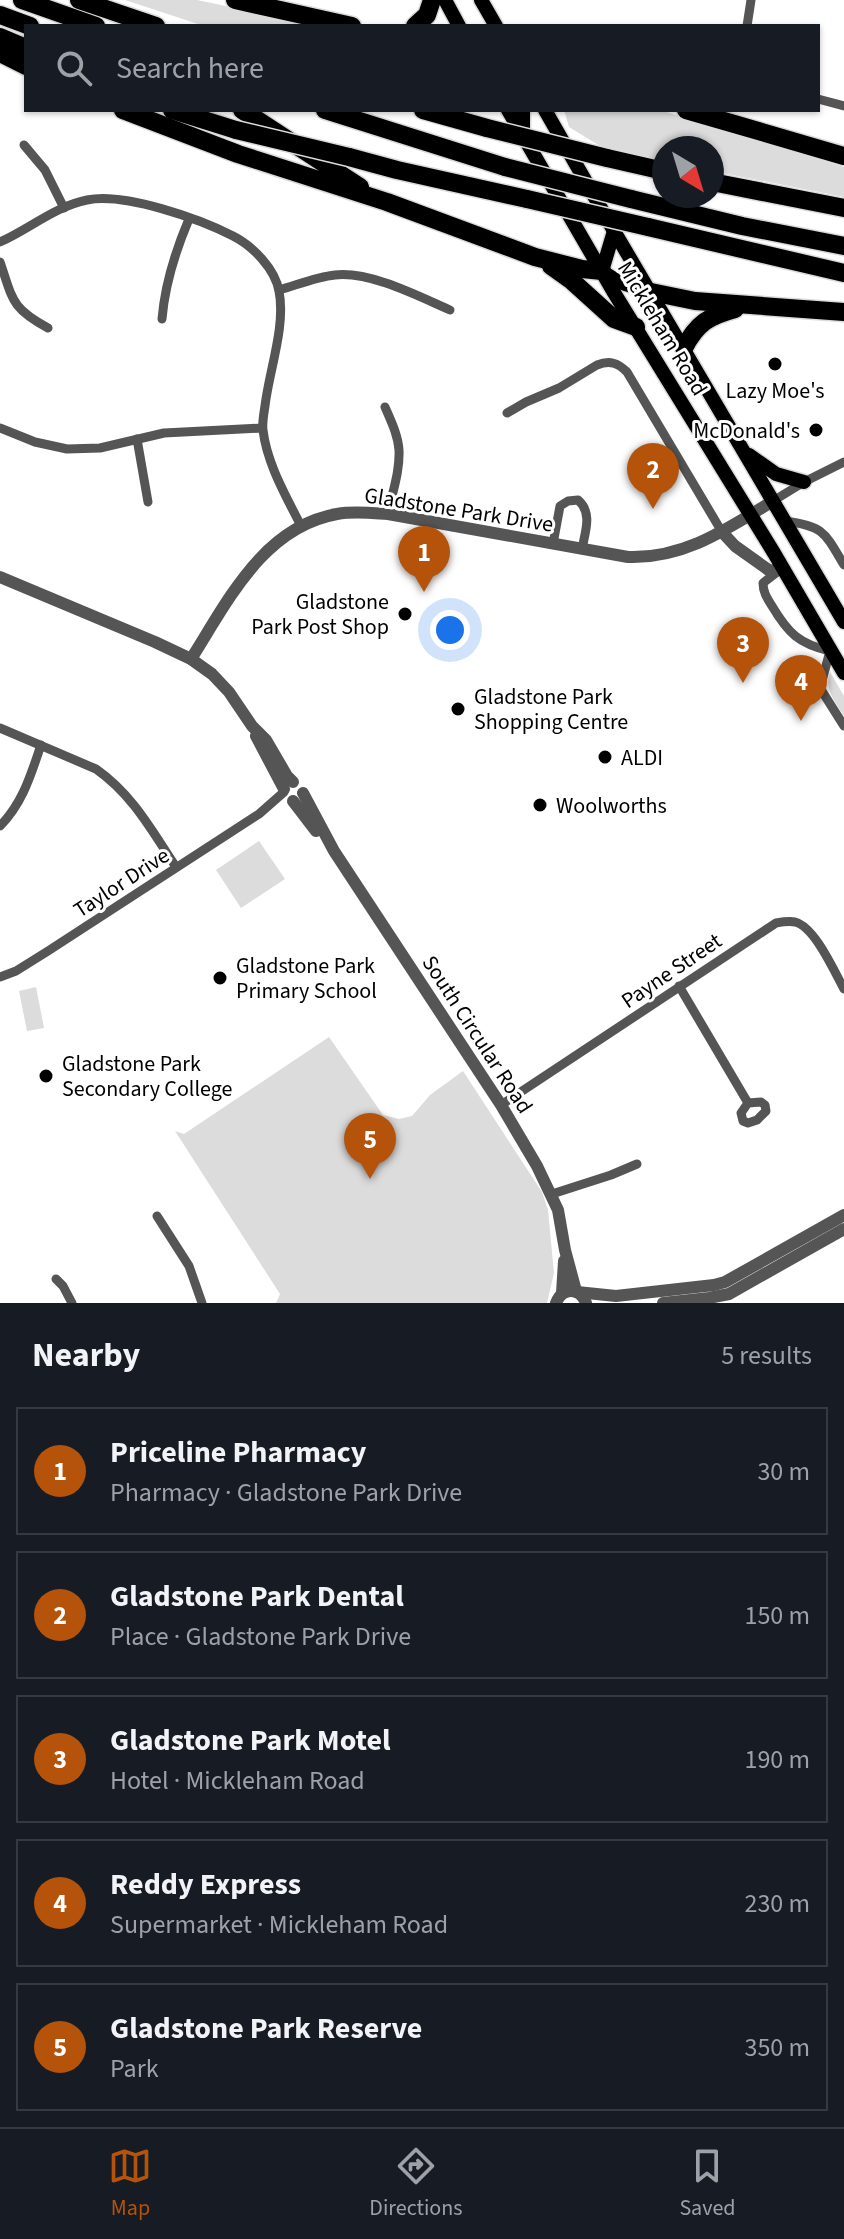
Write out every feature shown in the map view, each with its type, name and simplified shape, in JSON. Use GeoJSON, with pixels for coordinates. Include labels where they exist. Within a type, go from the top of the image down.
{"type":"FeatureCollection","features":[{"type":"Feature","properties":{"kind":"highway"},"geometry":{"type":"LineString","coordinates":[[22,0],[90,24]]}},
{"type":"Feature","properties":{"kind":"highway"},"geometry":{"type":"LineString","coordinates":[[79,0],[150,24]]}},
{"type":"Feature","properties":{"kind":"highway"},"geometry":{"type":"LineString","coordinates":[[235,0],[343,24]]}},
{"type":"Feature","properties":{"kind":"highway"},"geometry":{"type":"LineString","coordinates":[[417,24],[427,15],[432,0]]}},
{"type":"Feature","properties":{"kind":"highway"},"geometry":{"type":"LineString","coordinates":[[0,15],[25,24]]}},
{"type":"Feature","properties":{"kind":"highway"},"geometry":{"type":"LineString","coordinates":[[0,37],[24,47]]}},
{"type":"Feature","properties":{"kind":"highway"},"geometry":{"type":"LineString","coordinates":[[0,53],[24,65]]}},
{"type":"Feature","properties":{"kind":"highway"},"geometry":{"type":"LineString","coordinates":[[128,112],[238,154],[387,202],[535,257],[602,271]]}},
{"type":"Feature","properties":{"kind":"highway"},"geometry":{"type":"LineString","coordinates":[[178,112],[236,130],[844,273]]}},
{"type":"Feature","properties":{"kind":"highway"},"geometry":{"type":"LineString","coordinates":[[245,112],[344,178],[387,202]]}},
{"type":"Feature","properties":{"kind":"highway"},"geometry":{"type":"LineString","coordinates":[[331,112],[505,167],[742,226],[844,246]]}},
{"type":"Feature","properties":{"kind":"highway"},"geometry":{"type":"LineString","coordinates":[[430,112],[652,168]]}},
{"type":"Feature","properties":{"kind":"highway"},"geometry":{"type":"LineString","coordinates":[[693,112],[844,156]]}},
{"type":"Feature","properties":{"kind":"highway"},"geometry":{"type":"LineString","coordinates":[[724,184],[844,208]]}},
{"type":"Feature","properties":{"kind":"highway"},"geometry":{"type":"LineString","coordinates":[[535,257],[572,281],[614,319],[636,327]]}},
{"type":"Feature","properties":{"kind":"highway"},"geometry":{"type":"LineString","coordinates":[[651,292],[695,301],[844,312]]}},
{"type":"Feature","properties":{"kind":"highway"},"geometry":{"type":"LineString","coordinates":[[684,348],[704,321],[745,305]]}},
{"type":"Feature","properties":{"kind":"main road"},"geometry":{"type":"LineString","coordinates":[[445,0],[458,24]]}},
{"type":"Feature","properties":{"kind":"main road"},"geometry":{"type":"LineString","coordinates":[[481,0],[495,24]]}},
{"type":"Feature","properties":{"kind":"main road","name":"Mickleham Road"},"geometry":{"type":"LineString","coordinates":[[509,112],[844,673]]}},
{"type":"Feature","properties":{"kind":"main road"},"geometry":{"type":"LineString","coordinates":[[523,112],[523,135]]}},
{"type":"Feature","properties":{"kind":"main road","name":"Mickleham Road"},"geometry":{"type":"LineString","coordinates":[[546,112],[844,622]]}},
{"type":"Feature","properties":{"kind":"main road"},"geometry":{"type":"LineString","coordinates":[[614,231],[602,271],[619,282],[651,292]]}},
{"type":"Feature","properties":{"kind":"main road"},"geometry":{"type":"LineString","coordinates":[[745,453],[776,474],[804,482]]}},
{"type":"Feature","properties":{"kind":"street"},"geometry":{"type":"LineString","coordinates":[[747,24],[751,0]]}},
{"type":"Feature","properties":{"kind":"street"},"geometry":{"type":"LineString","coordinates":[[820,100],[844,106]]}},
{"type":"Feature","properties":{"kind":"street"},"geometry":{"type":"LineString","coordinates":[[24,145],[45,170],[64,208]]}},
{"type":"Feature","properties":{"kind":"street"},"geometry":{"type":"LineString","coordinates":[[0,242],[64,208],[88,200],[114,198],[158,207],[234,236],[262,259],[279,290],[278,335],[262,428],[271,461],[301,526]]}},
{"type":"Feature","properties":{"kind":"street"},"geometry":{"type":"LineString","coordinates":[[162,319],[165,289],[175,251],[189,219]]}},
{"type":"Feature","properties":{"kind":"street"},"geometry":{"type":"LineString","coordinates":[[0,262],[11,298],[20,310],[48,328]]}},
{"type":"Feature","properties":{"kind":"street"},"geometry":{"type":"LineString","coordinates":[[279,290],[324,277],[354,275],[450,310]]}},
{"type":"Feature","properties":{"kind":"street"},"geometry":{"type":"LineString","coordinates":[[507,413],[559,388],[597,365],[616,363],[627,372],[722,532],[735,546],[770,571],[782,568]]}},
{"type":"Feature","properties":{"kind":"street"},"geometry":{"type":"LineString","coordinates":[[385,407],[399,450],[388,514]]}},
{"type":"Feature","properties":{"kind":"street"},"geometry":{"type":"LineString","coordinates":[[0,428],[35,442],[67,449],[100,448],[164,433],[262,428]]}},
{"type":"Feature","properties":{"kind":"street"},"geometry":{"type":"LineString","coordinates":[[137,439],[148,502]]}},
{"type":"Feature","properties":{"kind":"street"},"geometry":{"type":"LineString","coordinates":[[773,501],[844,462]]}},
{"type":"Feature","properties":{"kind":"street"},"geometry":{"type":"LineString","coordinates":[[553,544],[560,506],[578,500],[585,507],[587,515],[582,549]]}},
{"type":"Feature","properties":{"kind":"street","name":"Gladstone Park Drive"},"geometry":{"type":"LineString","coordinates":[[191,659],[254,564],[278,540],[301,526],[337,514],[388,514],[628,557],[648,557],[704,542],[773,501]]}},
{"type":"Feature","properties":{"kind":"street"},"geometry":{"type":"LineString","coordinates":[[785,521],[804,523],[818,529],[844,565]]}},
{"type":"Feature","properties":{"kind":"street"},"geometry":{"type":"LineString","coordinates":[[782,568],[763,583],[764,594],[789,633],[810,645],[830,651],[820,688],[844,726]]}},
{"type":"Feature","properties":{"kind":"street","name":"South Circular Road"},"geometry":{"type":"LineString","coordinates":[[0,577],[191,659],[212,674],[229,692],[252,726],[259,745],[319,836],[334,851],[501,1105],[552,1194],[560,1218],[568,1295]]}},
{"type":"Feature","properties":{"kind":"street"},"geometry":{"type":"LineString","coordinates":[[0,728],[96,769],[110,779],[128,795],[176,867]]}},
{"type":"Feature","properties":{"kind":"street"},"geometry":{"type":"LineString","coordinates":[[0,826],[24,794],[41,745]]}},
{"type":"Feature","properties":{"kind":"street","name":"Taylor Drive"},"geometry":{"type":"LineString","coordinates":[[0,977],[48,951],[291,793]]}},
{"type":"Feature","properties":{"kind":"street","name":"Payne Street"},"geometry":{"type":"LineString","coordinates":[[501,1105],[776,923],[794,922],[805,927],[815,938],[844,989]]}},
{"type":"Feature","properties":{"kind":"street"},"geometry":{"type":"LineString","coordinates":[[679,986],[748,1103]]}},
{"type":"Feature","properties":{"kind":"street"},"geometry":{"type":"LineString","coordinates":[[552,1194],[637,1164]]}},
{"type":"Feature","properties":{"kind":"street"},"geometry":{"type":"LineString","coordinates":[[157,1216],[189,1266],[202,1303]]}},
{"type":"Feature","properties":{"kind":"street"},"geometry":{"type":"LineString","coordinates":[[663,1303],[733,1279],[842,1225]]}},
{"type":"Feature","properties":{"kind":"street"},"geometry":{"type":"LineString","coordinates":[[56,1279],[72,1303]]}},
{"type":"Feature","properties":{"kind":"street"},"geometry":{"type":"LineString","coordinates":[[568,1295],[689,1294]]}},
{"type":"Feature","properties":{"kind":"street"},"geometry":{"type":"LineString","coordinates":[[568,1295],[584,1298],[586,1303]]}},
{"type":"Feature","properties":{"kind":"shaded area"},"geometry":{"type":"Polygon","coordinates":[[[125,0],[197,0],[311,24],[198,24],[125,0]]]}},
{"type":"Feature","properties":{"kind":"shaded area"},"geometry":{"type":"Polygon","coordinates":[[[565,112],[666,112],[844,167],[844,197],[724,173],[724,136],[652,136],[652,160],[608,151],[569,127],[565,112]]]}},
{"type":"Feature","properties":{"kind":"shaded area"},"geometry":{"type":"Polygon","coordinates":[[[830,672],[844,696],[844,716],[829,690],[830,672]]]}},
{"type":"Feature","properties":{"kind":"shaded area"},"geometry":{"type":"Polygon","coordinates":[[[259,841],[285,879],[241,908],[216,870],[259,841]]]}},
{"type":"Feature","properties":{"kind":"shaded area"},"geometry":{"type":"Polygon","coordinates":[[[36,987],[44,1028],[27,1031],[19,991],[36,987]]]}},
{"type":"Feature","properties":{"kind":"shaded area"},"geometry":{"type":"Polygon","coordinates":[[[329,1037],[383,1115],[399,1119],[412,1116],[430,1095],[463,1071],[542,1192],[548,1210],[554,1273],[547,1303],[276,1303],[280,1294],[175,1131],[184,1134],[329,1037]]]}},
{"type":"Feature","properties":{"kind":"place","name":"Lazy Moe's"},"geometry":{"type":"Point","coordinates":[775,364]}},
{"type":"Feature","properties":{"kind":"place","name":"McDonald's"},"geometry":{"type":"Point","coordinates":[816,430]}},
{"type":"Feature","properties":{"kind":"place","name":"Gladstone Park Dental"},"geometry":{"type":"Point","coordinates":[653,509]}},
{"type":"Feature","properties":{"kind":"place","name":"Priceline Pharmacy"},"geometry":{"type":"Point","coordinates":[424,592]}},
{"type":"Feature","properties":{"kind":"place","name":"Gladstone Park Post Shop"},"geometry":{"type":"Point","coordinates":[405,614]}},
{"type":"Feature","properties":{"kind":"place","name":"Gladstone Park Motel"},"geometry":{"type":"Point","coordinates":[743,683]}},
{"type":"Feature","properties":{"kind":"place","name":"Gladstone Park Shopping Centre"},"geometry":{"type":"Point","coordinates":[458,709]}},
{"type":"Feature","properties":{"kind":"place","name":"Reddy Express"},"geometry":{"type":"Point","coordinates":[801,721]}},
{"type":"Feature","properties":{"kind":"place","name":"ALDI"},"geometry":{"type":"Point","coordinates":[605,757]}},
{"type":"Feature","properties":{"kind":"place","name":"Woolworths"},"geometry":{"type":"Point","coordinates":[540,805]}},
{"type":"Feature","properties":{"kind":"place","name":"Gladstone Park Primary School"},"geometry":{"type":"Point","coordinates":[220,978]}},
{"type":"Feature","properties":{"kind":"place","name":"Gladstone Park Secondary College"},"geometry":{"type":"Point","coordinates":[46,1076]}},
{"type":"Feature","properties":{"kind":"place","name":"Gladstone Park Reserve"},"geometry":{"type":"Point","coordinates":[370,1179]}}]}
